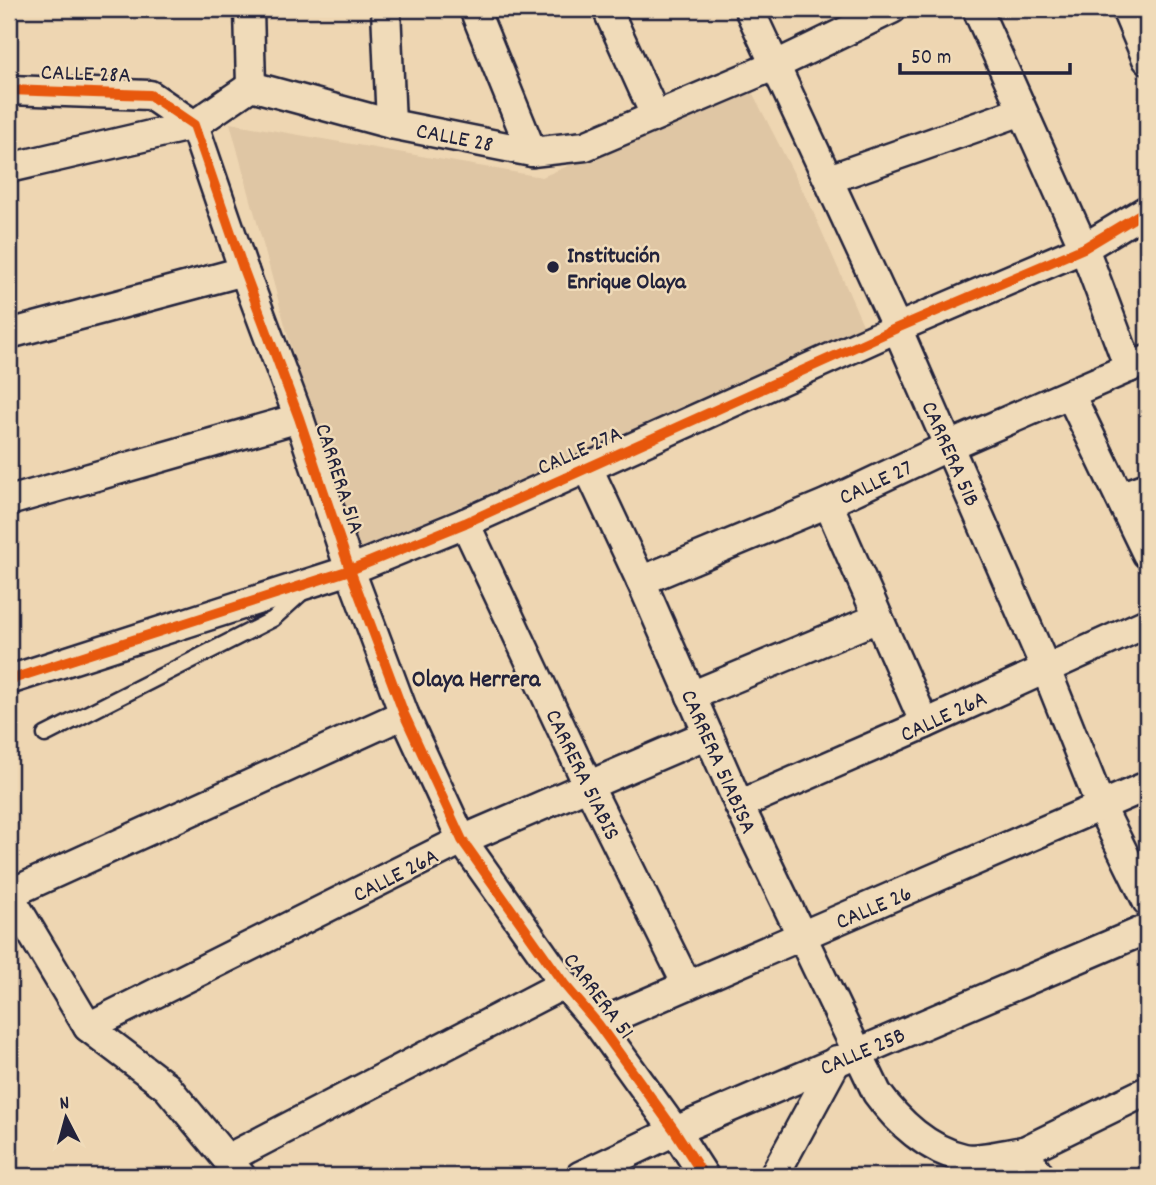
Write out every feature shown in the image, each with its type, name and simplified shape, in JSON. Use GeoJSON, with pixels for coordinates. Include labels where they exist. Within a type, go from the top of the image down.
{"type":"FeatureCollection","features":[{"type":"Feature","properties":{"kind":"street"},"geometry":{"type":"LineString","coordinates":[[9,168],[194,125],[251,86],[249,9]]}},
{"type":"Feature","properties":{"kind":"street"},"geometry":{"type":"LineString","coordinates":[[386,9],[391,124]]}},
{"type":"Feature","properties":{"kind":"street"},"geometry":{"type":"LineString","coordinates":[[474,9],[532,152]]}},
{"type":"Feature","properties":{"kind":"street"},"geometry":{"type":"LineString","coordinates":[[607,9],[655,116]]}},
{"type":"Feature","properties":{"kind":"street","name":"CARRERA 51B"},"geometry":{"type":"LineString","coordinates":[[749,9],[897,328],[1045,667],[1101,807],[1147,901]]}},
{"type":"Feature","properties":{"kind":"street","name":"CALLE 28"},"geometry":{"type":"LineString","coordinates":[[251,86],[391,124],[532,152],[585,146],[776,65],[855,17],[892,9]]}},
{"type":"Feature","properties":{"kind":"street"},"geometry":{"type":"LineString","coordinates":[[977,9],[1138,364]]}},
{"type":"Feature","properties":{"kind":"street"},"geometry":{"type":"LineString","coordinates":[[1126,9],[1147,59]]}},
{"type":"Feature","properties":{"kind":"street","name":"CALLE 28A"},"geometry":{"type":"LineString","coordinates":[[9,90],[150,95],[194,125]]}},
{"type":"Feature","properties":{"kind":"street"},"geometry":{"type":"LineString","coordinates":[[829,179],[1022,111]]}},
{"type":"Feature","properties":{"kind":"street","name":"CARRERA 51A"},"geometry":{"type":"LineString","coordinates":[[194,125],[244,271],[299,418],[350,570],[404,713],[462,840]]}},
{"type":"Feature","properties":{"kind":"street","name":"CALLE 27A"},"geometry":{"type":"LineString","coordinates":[[9,680],[350,570],[464,523],[897,328],[1084,248],[1147,210]]}},
{"type":"Feature","properties":{"kind":"street"},"geometry":{"type":"LineString","coordinates":[[9,334],[244,271]]}},
{"type":"Feature","properties":{"kind":"street","name":"CALLE 27"},"geometry":{"type":"LineString","coordinates":[[640,581],[828,503],[949,446],[1138,364]]}},
{"type":"Feature","properties":{"kind":"street"},"geometry":{"type":"LineString","coordinates":[[1070,394],[1147,554]]}},
{"type":"Feature","properties":{"kind":"street"},"geometry":{"type":"LineString","coordinates":[[9,501],[299,418]]}},
{"type":"Feature","properties":{"kind":"street","name":"CARRERA 51ABISA"},"geometry":{"type":"LineString","coordinates":[[588,468],[739,805],[803,936],[847,1056],[895,1118],[932,1145],[966,1159],[1024,1151]]}},
{"type":"Feature","properties":{"kind":"street"},"geometry":{"type":"LineString","coordinates":[[1120,497],[1147,487]]}},
{"type":"Feature","properties":{"kind":"street"},"geometry":{"type":"LineString","coordinates":[[828,503],[925,724]]}},
{"type":"Feature","properties":{"kind":"street","name":"CARRERA 51ABIS"},"geometry":{"type":"LineString","coordinates":[[464,523],[589,787],[687,985]]}},
{"type":"Feature","properties":{"kind":"street"},"geometry":{"type":"LineString","coordinates":[[691,696],[878,618]]}},
{"type":"Feature","properties":{"kind":"street","name":"CALLE 26A"},"geometry":{"type":"LineString","coordinates":[[739,805],[1147,623]]}},
{"type":"Feature","properties":{"kind":"street"},"geometry":{"type":"LineString","coordinates":[[404,713],[9,895],[88,1027],[167,1087],[234,1168],[564,984]]}},
{"type":"Feature","properties":{"kind":"street","name":"CALLE 26A"},"geometry":{"type":"LineString","coordinates":[[88,1027],[462,840],[708,734]]}},
{"type":"Feature","properties":{"kind":"street","name":"CALLE 26"},"geometry":{"type":"LineString","coordinates":[[598,1024],[1147,786]]}},
{"type":"Feature","properties":{"kind":"street","name":"CARRERA 51"},"geometry":{"type":"LineString","coordinates":[[462,840],[564,984],[598,1024],[704,1176]]}},
{"type":"Feature","properties":{"kind":"street","name":"CALLE 25B"},"geometry":{"type":"LineString","coordinates":[[580,1176],[675,1131],[847,1056],[1147,929]]}},
{"type":"Feature","properties":{"kind":"street"},"geometry":{"type":"LineString","coordinates":[[774,1176],[847,1056]]}},
{"type":"Feature","properties":{"kind":"street"},"geometry":{"type":"LineString","coordinates":[[1007,1176],[1024,1151],[1147,1091]]}},
{"type":"Feature","properties":{"kind":"street"},"geometry":{"type":"LineString","coordinates":[[1024,1151],[1040,1176]]}},
{"type":"Feature","properties":{"kind":"lane"},"geometry":{"type":"LineString","coordinates":[[45,735],[272,619],[293,603],[313,582]]}},
{"type":"Feature","properties":{"kind":"shaded area","name":"Institución Enrique Olaya"},"geometry":{"type":"Polygon","coordinates":[[[750,88],[811,207],[864,327],[355,553],[315,435],[230,123],[542,177],[750,88]]]}},
{"type":"Feature","properties":{"kind":"cycle path"},"geometry":{"type":"LineString","coordinates":[[9,90],[150,95],[194,125],[244,271],[299,418],[350,570],[404,714],[462,840],[564,984],[598,1024],[704,1176]]}},
{"type":"Feature","properties":{"kind":"cycle path"},"geometry":{"type":"LineString","coordinates":[[9,680],[350,570],[465,523],[897,328],[1084,248],[1147,210]]}},
{"type":"Feature","properties":{"kind":"place","name":"Institución Enrique Olaya"},"geometry":{"type":"Point","coordinates":[553,267]}},
{"type":"Feature","properties":{"kind":"district","name":"Olaya Herrera"},"geometry":{"type":"Point","coordinates":[476,678]}}]}
